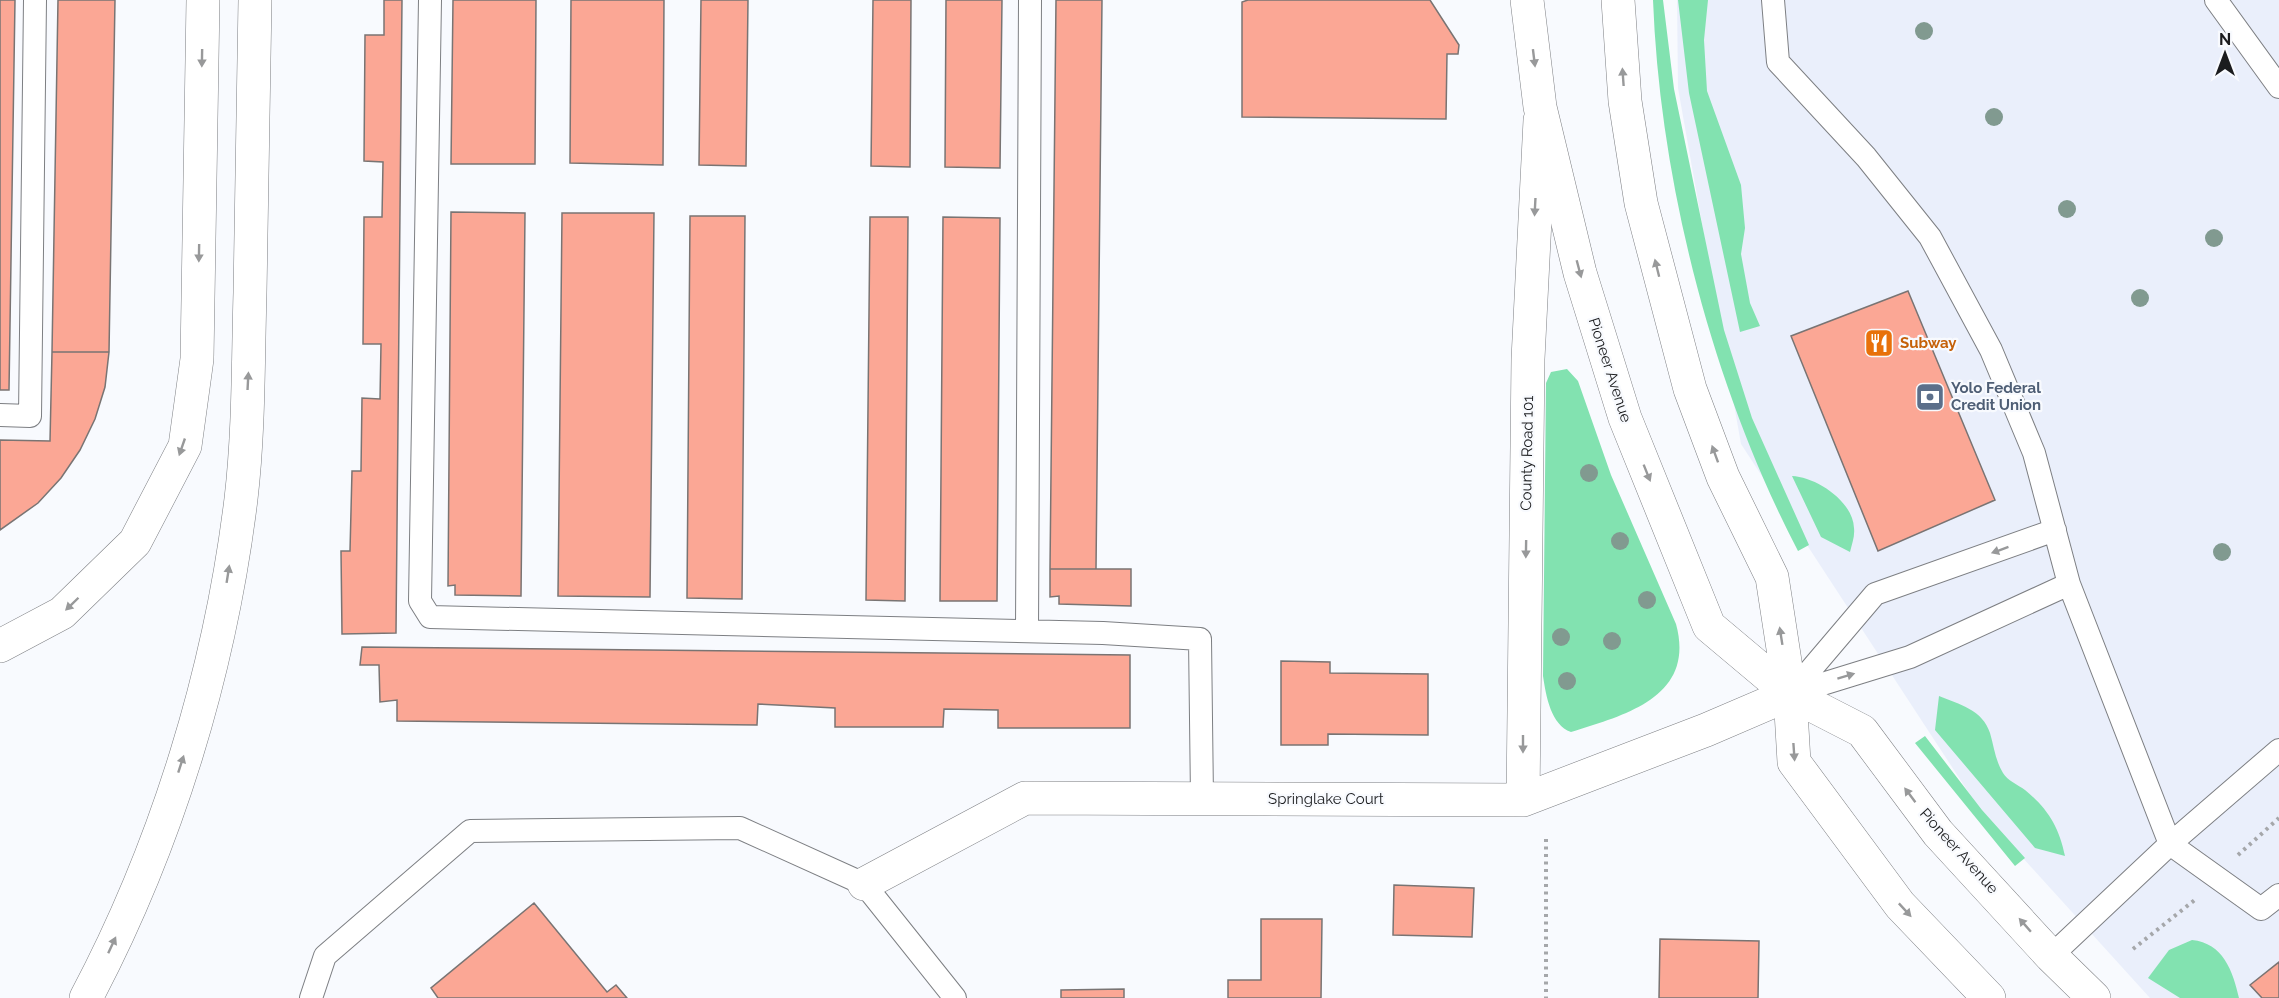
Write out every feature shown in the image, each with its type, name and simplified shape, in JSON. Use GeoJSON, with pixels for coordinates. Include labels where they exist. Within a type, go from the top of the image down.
{"type":"FeatureCollection","features":[{"type":"Feature","properties":{"kind":"main road"},"geometry":{"type":"LineString","coordinates":[[0,646],[62,613],[135,542],[185,446],[197,359],[203,0]]}},
{"type":"Feature","properties":{"kind":"main road"},"geometry":{"type":"LineString","coordinates":[[86,998],[144,878],[195,723],[224,601],[241,498],[248,365],[255,0]]}},
{"type":"Feature","properties":{"kind":"main road","name":"Pioneer Avenue"},"geometry":{"type":"LineString","coordinates":[[1527,0],[1540,107],[1580,273],[1625,418],[1709,626],[1790,694],[1862,731],[1938,833],[2051,956],[2094,998]]}},
{"type":"Feature","properties":{"kind":"main road"},"geometry":{"type":"LineString","coordinates":[[1618,0],[1625,101],[1641,203],[1690,389],[1723,477],[1772,577],[1790,694],[1794,762],[1900,905],[1989,998]]}},
{"type":"Feature","properties":{"kind":"main road","name":"County Road 101"},"geometry":{"type":"LineString","coordinates":[[1522,800],[1528,359],[1540,107]]}},
{"type":"Feature","properties":{"kind":"main road","name":"Springlake Court"},"geometry":{"type":"LineString","coordinates":[[864,884],[1025,798],[1522,800],[1706,730],[1790,694]]}},
{"type":"Feature","properties":{"kind":"lane"},"geometry":{"type":"LineString","coordinates":[[0,415],[30,416],[35,0]]}},
{"type":"Feature","properties":{"kind":"lane"},"geometry":{"type":"LineString","coordinates":[[430,0],[420,601],[430,617],[1027,632],[1200,639],[1202,798]]}},
{"type":"Feature","properties":{"kind":"lane"},"geometry":{"type":"LineString","coordinates":[[1027,632],[1030,0]]}},
{"type":"Feature","properties":{"kind":"lane"},"geometry":{"type":"LineString","coordinates":[[1773,0],[1778,62],[1866,157],[1930,237],[1991,350],[2034,453],[2069,584],[2170,844],[2261,909],[2279,895]]}},
{"type":"Feature","properties":{"kind":"lane"},"geometry":{"type":"LineString","coordinates":[[2216,0],[2279,87]]}},
{"type":"Feature","properties":{"kind":"lane"},"geometry":{"type":"LineString","coordinates":[[1790,694],[1875,594],[2055,530]]}},
{"type":"Feature","properties":{"kind":"lane"},"geometry":{"type":"LineString","coordinates":[[1790,694],[1910,657],[2069,584]]}},
{"type":"Feature","properties":{"kind":"lane"},"geometry":{"type":"LineString","coordinates":[[2051,956],[2170,844],[2279,750]]}},
{"type":"Feature","properties":{"kind":"lane"},"geometry":{"type":"LineString","coordinates":[[311,998],[325,956],[470,831],[740,828],[864,884],[956,998]]}},
{"type":"Feature","properties":{"kind":"path"},"geometry":{"type":"LineString","coordinates":[[1546,839],[1546,998]]}},
{"type":"Feature","properties":{"kind":"shaded area"},"geometry":{"type":"Polygon","coordinates":[[[1677,0],[2279,0],[2279,998],[2150,998],[1982,813],[1741,444],[1678,88],[1677,0]]]}},
{"type":"Feature","properties":{"kind":"green space"},"geometry":{"type":"Polygon","coordinates":[[[1653,0],[1663,0],[1674,89],[1724,330],[1752,418],[1809,545],[1798,551],[1740,422],[1696,283],[1667,141],[1658,70],[1653,0]]]}},
{"type":"Feature","properties":{"kind":"green space"},"geometry":{"type":"Polygon","coordinates":[[[1678,0],[1708,0],[1704,40],[1707,91],[1741,185],[1745,228],[1741,254],[1750,303],[1760,326],[1740,332],[1689,93],[1678,0]]]}},
{"type":"Feature","properties":{"kind":"green space"},"geometry":{"type":"Polygon","coordinates":[[[1567,369],[1578,381],[1611,475],[1676,624],[1679,649],[1676,669],[1666,686],[1651,699],[1633,710],[1571,732],[1564,728],[1554,716],[1548,701],[1543,676],[1546,383],[1551,372],[1567,369]]]}},
{"type":"Feature","properties":{"kind":"green space"},"geometry":{"type":"Polygon","coordinates":[[[1792,476],[1812,481],[1832,492],[1847,509],[1852,518],[1854,531],[1850,552],[1821,537],[1792,476]]]}},
{"type":"Feature","properties":{"kind":"green space"},"geometry":{"type":"Polygon","coordinates":[[[1939,696],[1976,713],[1987,725],[2000,768],[2005,776],[2033,797],[2046,812],[2056,827],[2065,856],[2035,848],[1935,730],[1939,696]]]}},
{"type":"Feature","properties":{"kind":"green space"},"geometry":{"type":"Polygon","coordinates":[[[1925,736],[1982,810],[2025,858],[2015,866],[1915,743],[1925,736]]]}},
{"type":"Feature","properties":{"kind":"green space"},"geometry":{"type":"Polygon","coordinates":[[[2192,940],[2212,947],[2225,960],[2239,998],[2180,998],[2148,978],[2169,950],[2192,940]]]}},
{"type":"Feature","properties":{"kind":"building"},"geometry":{"type":"Polygon","coordinates":[[[0,0],[15,0],[9,390],[0,390],[0,0]]]}},
{"type":"Feature","properties":{"kind":"building"},"geometry":{"type":"Polygon","coordinates":[[[58,0],[115,0],[109,352],[52,352],[58,0]]]}},
{"type":"Feature","properties":{"kind":"building"},"geometry":{"type":"Polygon","coordinates":[[[384,0],[402,0],[396,633],[342,634],[341,551],[350,551],[352,471],[361,471],[362,398],[380,399],[381,344],[363,344],[364,217],[382,217],[383,162],[364,161],[365,35],[384,35],[384,0]]]}},
{"type":"Feature","properties":{"kind":"building"},"geometry":{"type":"Polygon","coordinates":[[[453,0],[536,0],[535,164],[451,164],[453,0]]]}},
{"type":"Feature","properties":{"kind":"building"},"geometry":{"type":"Polygon","coordinates":[[[571,0],[664,0],[663,165],[570,163],[571,0]]]}},
{"type":"Feature","properties":{"kind":"building"},"geometry":{"type":"Polygon","coordinates":[[[701,0],[748,0],[746,166],[699,165],[701,0]]]}},
{"type":"Feature","properties":{"kind":"building"},"geometry":{"type":"Polygon","coordinates":[[[873,0],[911,0],[910,167],[871,166],[873,0]]]}},
{"type":"Feature","properties":{"kind":"building"},"geometry":{"type":"Polygon","coordinates":[[[946,0],[1002,0],[1000,168],[945,167],[946,0]]]}},
{"type":"Feature","properties":{"kind":"building"},"geometry":{"type":"Polygon","coordinates":[[[1056,0],[1102,0],[1096,569],[1050,569],[1056,0]]]}},
{"type":"Feature","properties":{"kind":"building"},"geometry":{"type":"Polygon","coordinates":[[[1248,0],[1430,0],[1459,45],[1458,54],[1447,54],[1446,119],[1242,117],[1242,2],[1248,0]]]}},
{"type":"Feature","properties":{"kind":"building"},"geometry":{"type":"Polygon","coordinates":[[[451,212],[525,213],[521,596],[455,595],[455,585],[448,586],[451,212]]]}},
{"type":"Feature","properties":{"kind":"building"},"geometry":{"type":"Polygon","coordinates":[[[562,213],[654,213],[650,597],[558,596],[562,213]]]}},
{"type":"Feature","properties":{"kind":"building"},"geometry":{"type":"Polygon","coordinates":[[[690,216],[745,216],[742,599],[687,598],[690,216]]]}},
{"type":"Feature","properties":{"kind":"building"},"geometry":{"type":"Polygon","coordinates":[[[870,217],[908,217],[905,601],[866,600],[870,217]]]}},
{"type":"Feature","properties":{"kind":"building"},"geometry":{"type":"Polygon","coordinates":[[[943,217],[1000,218],[997,601],[940,601],[943,217]]]}},
{"type":"Feature","properties":{"kind":"building"},"geometry":{"type":"Polygon","coordinates":[[[1908,291],[1995,500],[1878,551],[1791,336],[1908,291]]]}},
{"type":"Feature","properties":{"kind":"building"},"geometry":{"type":"Polygon","coordinates":[[[52,352],[109,352],[105,387],[95,419],[80,450],[61,478],[38,503],[0,530],[0,440],[50,441],[52,352]]]}},
{"type":"Feature","properties":{"kind":"building"},"geometry":{"type":"Polygon","coordinates":[[[1050,569],[1131,569],[1131,606],[1059,604],[1059,596],[1050,597],[1050,569]]]}},
{"type":"Feature","properties":{"kind":"building"},"geometry":{"type":"Polygon","coordinates":[[[362,647],[1130,655],[1130,728],[998,728],[998,710],[944,709],[943,727],[835,727],[835,708],[758,704],[757,725],[397,721],[397,700],[380,702],[379,665],[360,665],[362,647]]]}},
{"type":"Feature","properties":{"kind":"building"},"geometry":{"type":"Polygon","coordinates":[[[1281,661],[1330,662],[1330,673],[1428,674],[1428,735],[1328,734],[1328,745],[1281,745],[1281,661]]]}},
{"type":"Feature","properties":{"kind":"building"},"geometry":{"type":"Polygon","coordinates":[[[1394,885],[1474,888],[1472,937],[1393,935],[1394,885]]]}},
{"type":"Feature","properties":{"kind":"building"},"geometry":{"type":"Polygon","coordinates":[[[534,903],[607,992],[616,985],[627,998],[438,998],[431,988],[534,903]]]}},
{"type":"Feature","properties":{"kind":"building"},"geometry":{"type":"Polygon","coordinates":[[[1261,919],[1322,919],[1321,998],[1228,998],[1228,980],[1261,980],[1261,919]]]}},
{"type":"Feature","properties":{"kind":"building"},"geometry":{"type":"Polygon","coordinates":[[[1660,939],[1759,941],[1758,998],[1659,998],[1660,939]]]}},
{"type":"Feature","properties":{"kind":"building"},"geometry":{"type":"Polygon","coordinates":[[[2279,962],[2279,998],[2262,998],[2250,985],[2279,962]]]}},
{"type":"Feature","properties":{"kind":"building"},"geometry":{"type":"Polygon","coordinates":[[[1124,989],[1124,998],[1061,998],[1061,990],[1124,989]]]}},
{"type":"Feature","properties":{"kind":"place","name":"Subway"},"geometry":{"type":"Point","coordinates":[1879,343]}},
{"type":"Feature","properties":{"kind":"place","name":"Yolo Federal Credit Union"},"geometry":{"type":"Point","coordinates":[1930,397]}}]}
